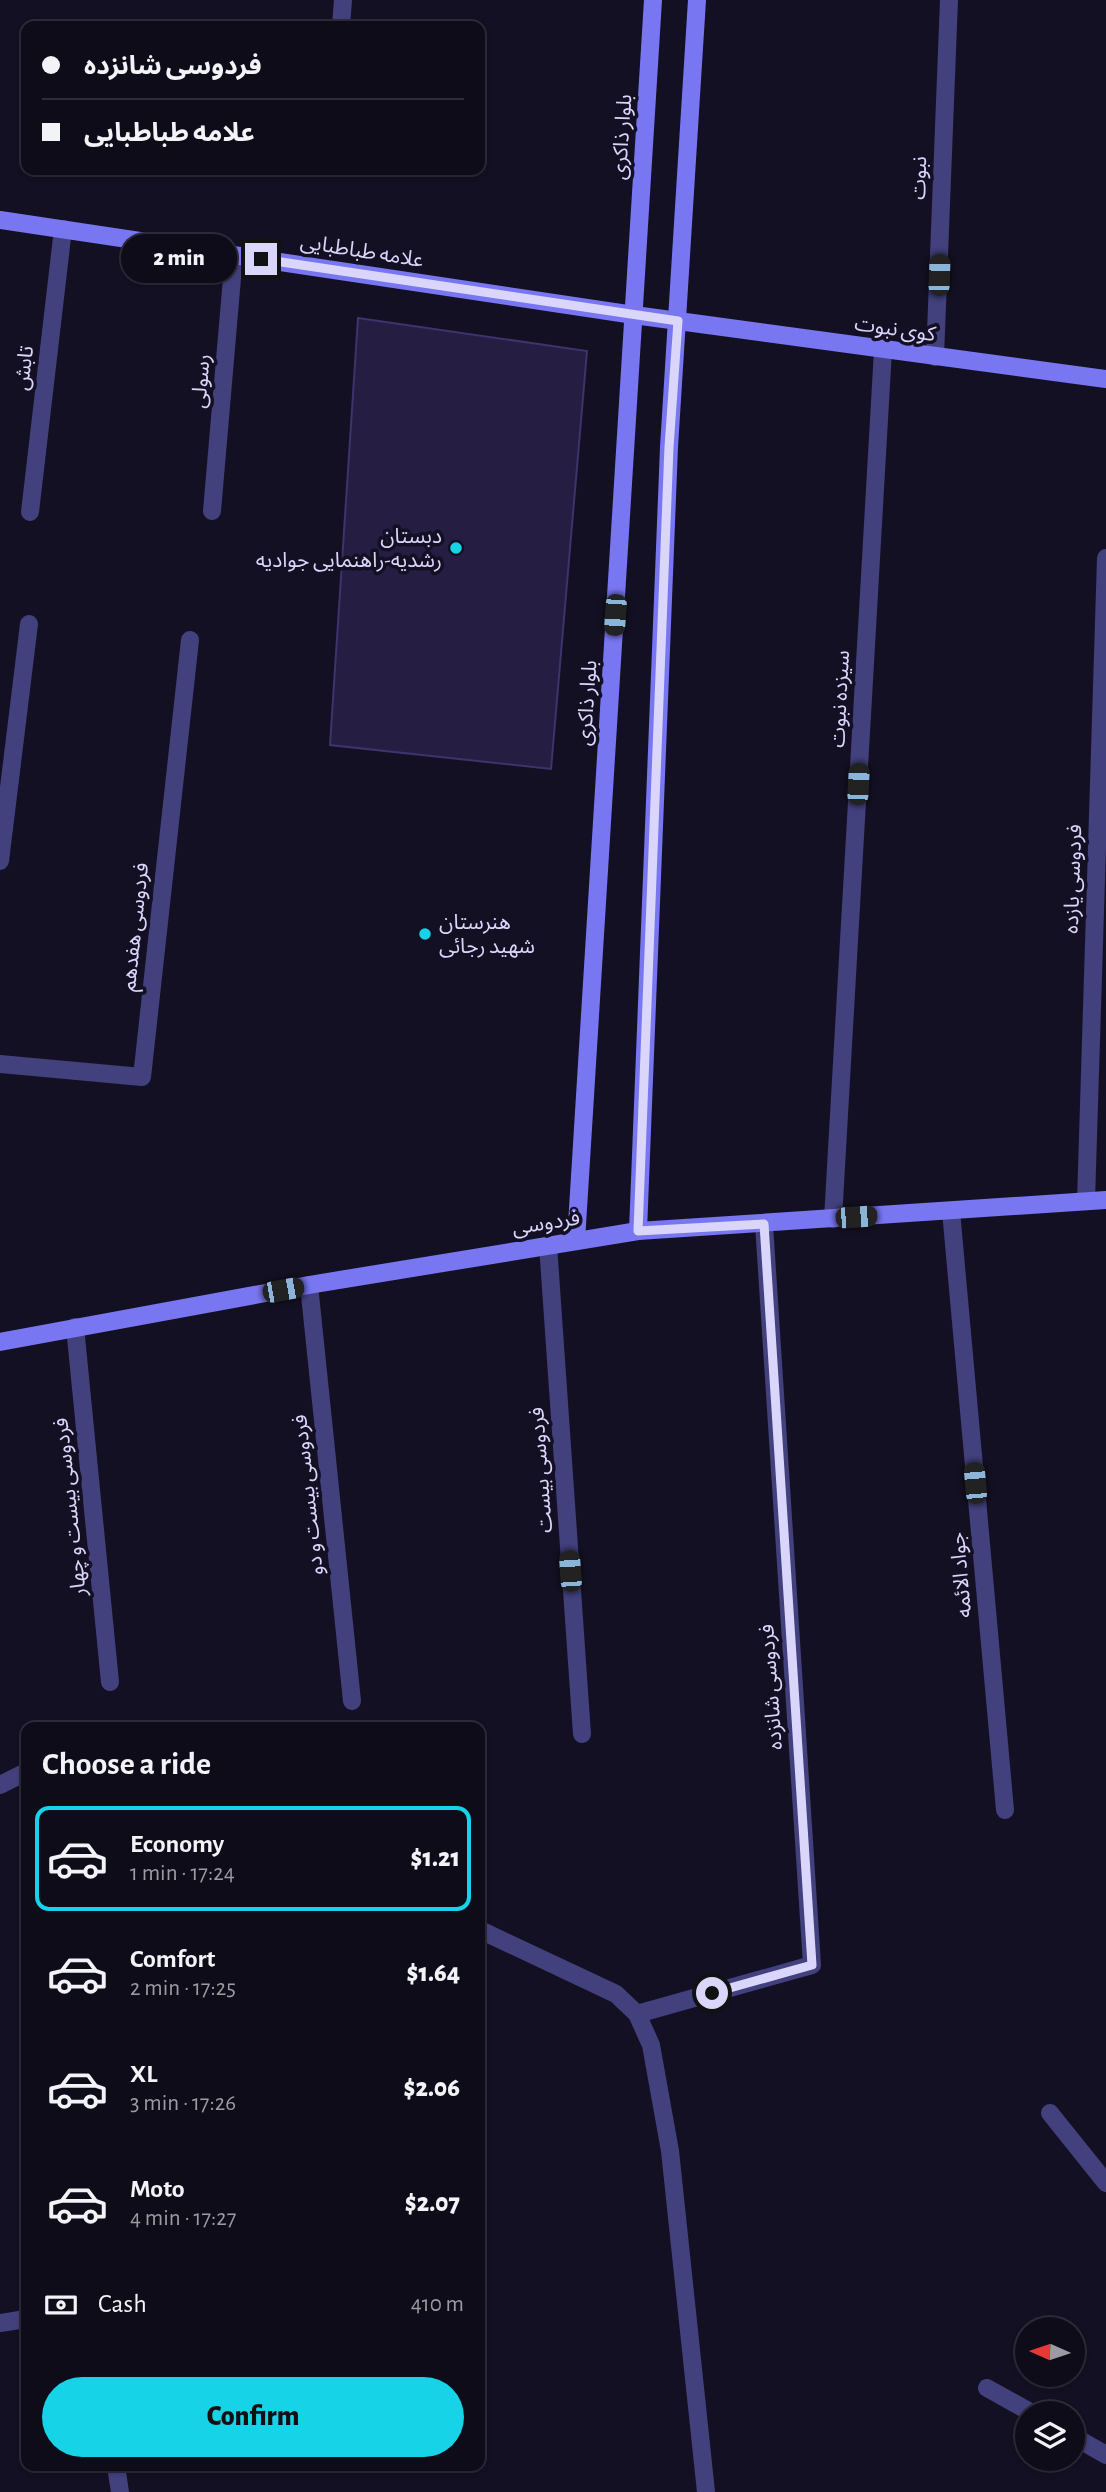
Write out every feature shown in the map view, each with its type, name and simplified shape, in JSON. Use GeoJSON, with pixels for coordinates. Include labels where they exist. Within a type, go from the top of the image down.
{"type":"FeatureCollection","features":[{"type":"Feature","properties":{"kind":"street"},"geometry":{"type":"LineString","coordinates":[[341,21],[343,0]]}},
{"type":"Feature","properties":{"kind":"street","name":"بلوار ذاکری"},"geometry":{"type":"LineString","coordinates":[[576,1241],[653,0]]}},
{"type":"Feature","properties":{"kind":"street"},"geometry":{"type":"LineString","coordinates":[[638,1231],[668,474],[697,0]]}},
{"type":"Feature","properties":{"kind":"street","name":"نبوت"},"geometry":{"type":"LineString","coordinates":[[935,357],[949,0]]}},
{"type":"Feature","properties":{"kind":"street","name":"علامه طباطبایی"},"geometry":{"type":"LineString","coordinates":[[0,220],[678,321]]}},
{"type":"Feature","properties":{"kind":"street","name":"تابش"},"geometry":{"type":"LineString","coordinates":[[30,512],[63,229]]}},
{"type":"Feature","properties":{"kind":"street","name":"رسولی"},"geometry":{"type":"LineString","coordinates":[[212,511],[234,255]]}},
{"type":"Feature","properties":{"kind":"street","name":"کوی نبوت"},"geometry":{"type":"LineString","coordinates":[[678,321],[1106,379]]}},
{"type":"Feature","properties":{"kind":"street","name":"سیزده نبوت"},"geometry":{"type":"LineString","coordinates":[[832,1219],[883,350]]}},
{"type":"Feature","properties":{"kind":"street","name":"فردوسی یازده"},"geometry":{"type":"LineString","coordinates":[[1086,1201],[1106,558]]}},
{"type":"Feature","properties":{"kind":"street"},"geometry":{"type":"LineString","coordinates":[[0,861],[7,738],[29,624]]}},
{"type":"Feature","properties":{"kind":"street","name":"فردوسی هفدهم"},"geometry":{"type":"LineString","coordinates":[[0,1064],[142,1077],[190,640]]}},
{"type":"Feature","properties":{"kind":"street","name":"فردوسی"},"geometry":{"type":"LineString","coordinates":[[5,1339],[309,1285],[638,1231],[1106,1200]]}},
{"type":"Feature","properties":{"kind":"street","name":"جواد الائمه"},"geometry":{"type":"LineString","coordinates":[[951,1211],[1005,1810]]}},
{"type":"Feature","properties":{"kind":"street","name":"فردوسی شانزده"},"geometry":{"type":"LineString","coordinates":[[637,2014],[812,1965],[764,1224]]}},
{"type":"Feature","properties":{"kind":"street","name":"فردوسی بیست"},"geometry":{"type":"LineString","coordinates":[[548,1245],[582,1734]]}},
{"type":"Feature","properties":{"kind":"street","name":"فردوسی بیست و دو"},"geometry":{"type":"LineString","coordinates":[[309,1285],[352,1701]]}},
{"type":"Feature","properties":{"kind":"street","name":"فردوسی بیست و چهار"},"geometry":{"type":"LineString","coordinates":[[75,1327],[110,1682]]}},
{"type":"Feature","properties":{"kind":"street"},"geometry":{"type":"LineString","coordinates":[[0,1786],[21,1775]]}},
{"type":"Feature","properties":{"kind":"street"},"geometry":{"type":"LineString","coordinates":[[485,1932],[616,1994],[637,2014],[651,2045],[670,2151],[706,2492]]}},
{"type":"Feature","properties":{"kind":"street"},"geometry":{"type":"LineString","coordinates":[[1049,2113],[1106,2183]]}},
{"type":"Feature","properties":{"kind":"street"},"geometry":{"type":"LineString","coordinates":[[0,2323],[21,2320]]}},
{"type":"Feature","properties":{"kind":"street"},"geometry":{"type":"LineString","coordinates":[[988,2388],[1015,2403]]}},
{"type":"Feature","properties":{"kind":"street"},"geometry":{"type":"LineString","coordinates":[[1085,2443],[1106,2455]]}},
{"type":"Feature","properties":{"kind":"street"},"geometry":{"type":"LineString","coordinates":[[117,2471],[120,2492]]}},
{"type":"Feature","properties":{"kind":"building","name":"دبستان رشدیه-راهنمایی جوادیه"},"geometry":{"type":"Polygon","coordinates":[[[358,318],[587,351],[551,769],[330,745],[358,318]]]}},
{"type":"Feature","properties":{"kind":"place","name":"دبستان رشدیه-راهنمایی جوادیه"},"geometry":{"type":"Point","coordinates":[456,548]}},
{"type":"Feature","properties":{"kind":"place","name":"هنرستان شهید رجائی"},"geometry":{"type":"Point","coordinates":[425,934]}},
{"type":"Feature","properties":{"kind":"route"},"geometry":{"type":"LineString","coordinates":[[261,259],[678,321],[669,447],[638,1231],[764,1224],[812,1965],[712,1993]]}}]}
